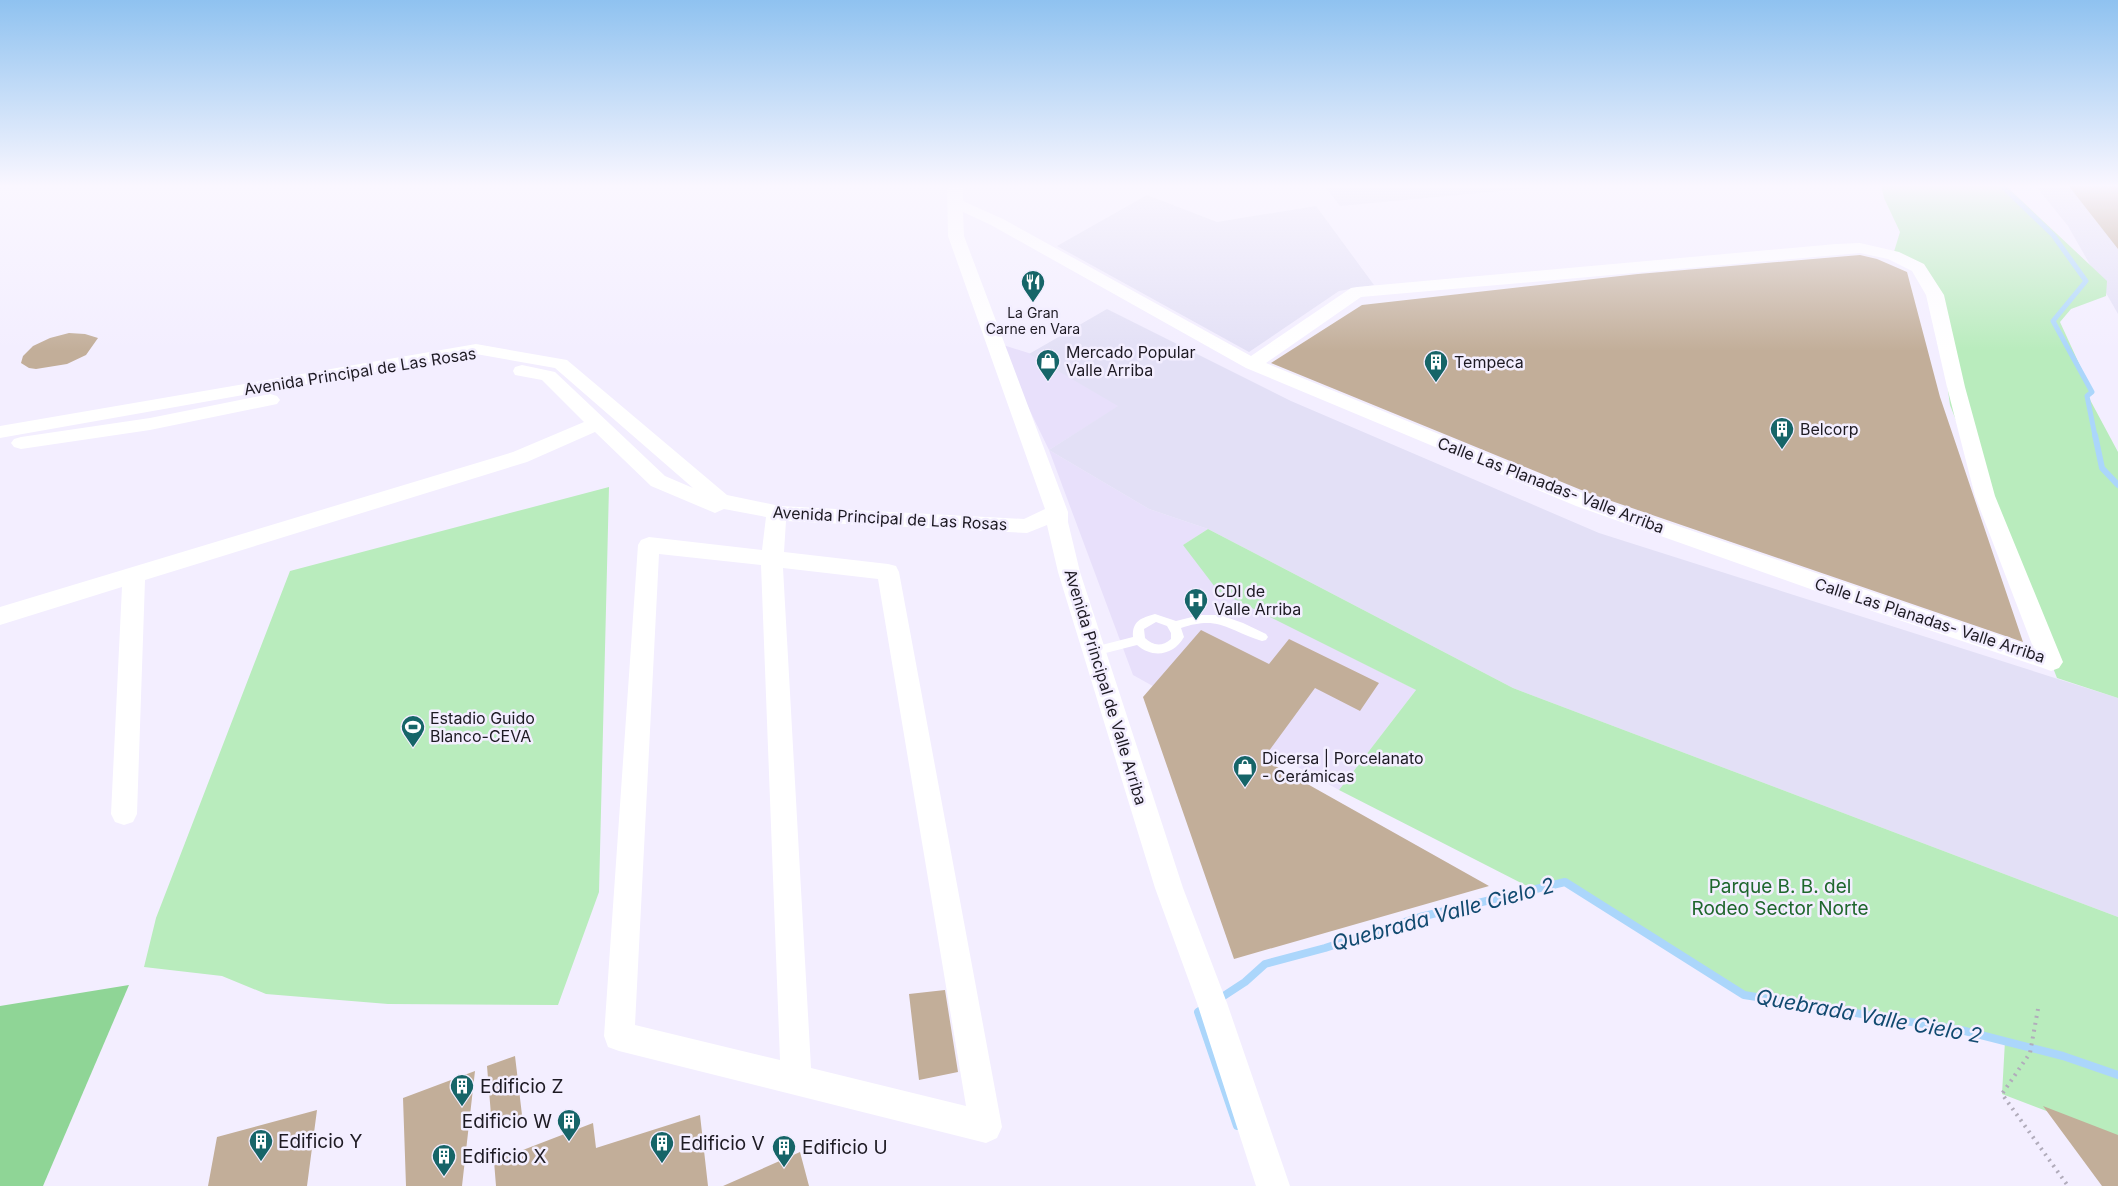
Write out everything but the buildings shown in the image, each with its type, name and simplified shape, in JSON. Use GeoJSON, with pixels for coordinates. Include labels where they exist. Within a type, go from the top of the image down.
{"type":"FeatureCollection","features":[{"type":"Feature","properties":{"kind":"street","name":"Avenida Principal de Valle Arriba"},"geometry":{"type":"LineString","coordinates":[[958,240],[1057,517],[1069,572],[1169,888],[1212,1003],[1273,1186]]}},
{"type":"Feature","properties":{"kind":"street","name":"Calle Las Planadas- Valle Arriba"},"geometry":{"type":"LineString","coordinates":[[1030,240],[1252,364],[1582,501],[1876,604],[2051,662],[1986,496],[1956,387],[1935,296],[1918,268],[1893,255],[1860,248],[1836,248],[1357,292],[1252,364]]}},
{"type":"Feature","properties":{"kind":"street","name":"Avenida Principal de Las Rosas"},"geometry":{"type":"LineString","coordinates":[[0,432],[476,349],[560,364],[721,501],[780,513],[1027,526],[1057,517]]}},
{"type":"Feature","properties":{"kind":"street"},"geometry":{"type":"LineString","coordinates":[[0,446],[150,424],[469,360],[548,376],[658,480],[716,507],[776,519],[839,525],[986,532],[1030,532],[1057,517]]}},
{"type":"Feature","properties":{"kind":"street"},"geometry":{"type":"LineString","coordinates":[[0,616],[520,456],[598,423]]}},
{"type":"Feature","properties":{"kind":"street"},"geometry":{"type":"LineString","coordinates":[[776,519],[772,560],[796,1079]]}},
{"type":"Feature","properties":{"kind":"street"},"geometry":{"type":"LineString","coordinates":[[649,545],[772,560],[888,572],[986,1127],[619,1036],[649,545]]}},
{"type":"Feature","properties":{"kind":"street"},"geometry":{"type":"LineString","coordinates":[[124,814],[134,575]]}},
{"type":"Feature","properties":{"kind":"lane"},"geometry":{"type":"LineString","coordinates":[[1175,626],[1195,619],[1214,618],[1232,622],[1262,637]]}},
{"type":"Feature","properties":{"kind":"lane"},"geometry":{"type":"LineString","coordinates":[[1163,619],[1175,626],[1178,637],[1176,643],[1164,649],[1149,648],[1139,640],[1138,628],[1148,620],[1163,619]]}},
{"type":"Feature","properties":{"kind":"lane"},"geometry":{"type":"LineString","coordinates":[[1094,651],[1139,640]]}},
{"type":"Feature","properties":{"kind":"path"},"geometry":{"type":"LineString","coordinates":[[2038,1009],[2030,1053],[2002,1094],[2068,1186]]}},
{"type":"Feature","properties":{"kind":"shaded area"},"geometry":{"type":"Polygon","coordinates":[[[1067,240],[1341,240],[1374,285],[1339,291],[1249,352],[1057,246],[1067,240]]]}},
{"type":"Feature","properties":{"kind":"shaded area"},"geometry":{"type":"Polygon","coordinates":[[[2076,240],[2118,240],[2118,314],[2076,240]]]}},
{"type":"Feature","properties":{"kind":"shaded area"},"geometry":{"type":"Polygon","coordinates":[[[1107,309],[1291,401],[1599,533],[2118,698],[2118,917],[1513,688],[1208,529],[1149,509],[1049,450],[1118,406],[1029,354],[1107,309]]]}},
{"type":"Feature","properties":{"kind":"shaded area","name":"Mercado Popular Valle Arriba"},"geometry":{"type":"Polygon","coordinates":[[[997,343],[1041,357],[1119,406],[1049,450],[997,343]]]}},
{"type":"Feature","properties":{"kind":"shaded area","name":"CDI de Valle Arriba"},"geometry":{"type":"Polygon","coordinates":[[[1049,450],[1149,509],[1208,529],[1183,545],[1251,606],[1416,690],[1339,790],[1133,675],[1049,450]]]}},
{"type":"Feature","properties":{"kind":"green space"},"geometry":{"type":"Polygon","coordinates":[[[1897,240],[2064,240],[2107,281],[2106,296],[2071,309],[2060,322],[2092,392],[2088,396],[2118,452],[2118,698],[2057,678],[1950,405],[1935,295],[1918,268],[1893,255],[1897,240]]]}},
{"type":"Feature","properties":{"kind":"green space","name":"Estadio Guido Blanco-CEVA"},"geometry":{"type":"Polygon","coordinates":[[[609,487],[599,892],[558,1005],[388,1004],[266,994],[222,976],[144,967],[156,918],[290,571],[609,487]]]}},
{"type":"Feature","properties":{"kind":"green space","name":"Parque B. B. del Rodeo Sector Norte"},"geometry":{"type":"Polygon","coordinates":[[[1208,529],[1513,688],[2118,917],[2118,1138],[2002,1094],[2005,1041],[1744,995],[1565,882],[1533,889],[1339,790],[1416,690],[1218,591],[1183,545],[1208,529]]]}},
{"type":"Feature","properties":{"kind":"green space"},"geometry":{"type":"Polygon","coordinates":[[[129,985],[43,1186],[0,1186],[0,1006],[129,985]]]}},
{"type":"Feature","properties":{"kind":"waterway"},"geometry":{"type":"LineString","coordinates":[[2057,240],[2086,281],[2053,321],[2092,392],[2087,396],[2095,436]]}},
{"type":"Feature","properties":{"kind":"waterway"},"geometry":{"type":"LineString","coordinates":[[2095,435],[2102,468],[2118,485]]}},
{"type":"Feature","properties":{"kind":"waterway","name":"Quebrada Valle Cielo 2"},"geometry":{"type":"LineString","coordinates":[[1219,999],[1245,982],[1265,964],[1325,948],[1420,917],[1565,882],[1744,995],[1961,1030],[2063,1056],[2118,1075]]}},
{"type":"Feature","properties":{"kind":"waterway","name":"Quebrada Valle Cielo 2"},"geometry":{"type":"LineString","coordinates":[[1206,1007],[1198,1012],[1237,1126]]}},
{"type":"Feature","properties":{"kind":"place","name":"La Gran Carne en Vara"},"geometry":{"type":"Point","coordinates":[1033,303]}},
{"type":"Feature","properties":{"kind":"place","name":"Mercado Popular Valle Arriba"},"geometry":{"type":"Point","coordinates":[1048,382]}},
{"type":"Feature","properties":{"kind":"place","name":"Tempeca"},"geometry":{"type":"Point","coordinates":[1436,383]}},
{"type":"Feature","properties":{"kind":"place","name":"Belcorp"},"geometry":{"type":"Point","coordinates":[1782,450]}},
{"type":"Feature","properties":{"kind":"place","name":"CDI de Valle Arriba"},"geometry":{"type":"Point","coordinates":[1196,621]}},
{"type":"Feature","properties":{"kind":"place","name":"Estadio Guido Blanco-CEVA"},"geometry":{"type":"Point","coordinates":[413,748]}},
{"type":"Feature","properties":{"kind":"place","name":"Dicersa | Porcelanato - Cerámicas"},"geometry":{"type":"Point","coordinates":[1245,788]}},
{"type":"Feature","properties":{"kind":"place","name":"Edificio Z"},"geometry":{"type":"Point","coordinates":[462,1107]}},
{"type":"Feature","properties":{"kind":"place","name":"Edificio W"},"geometry":{"type":"Point","coordinates":[569,1142]}},
{"type":"Feature","properties":{"kind":"place","name":"Edificio Y"},"geometry":{"type":"Point","coordinates":[261,1162]}},
{"type":"Feature","properties":{"kind":"place","name":"Edificio V"},"geometry":{"type":"Point","coordinates":[662,1164]}},
{"type":"Feature","properties":{"kind":"place","name":"Edificio U"},"geometry":{"type":"Point","coordinates":[784,1168]}},
{"type":"Feature","properties":{"kind":"place","name":"Edificio X"},"geometry":{"type":"Point","coordinates":[444,1177]}}]}
